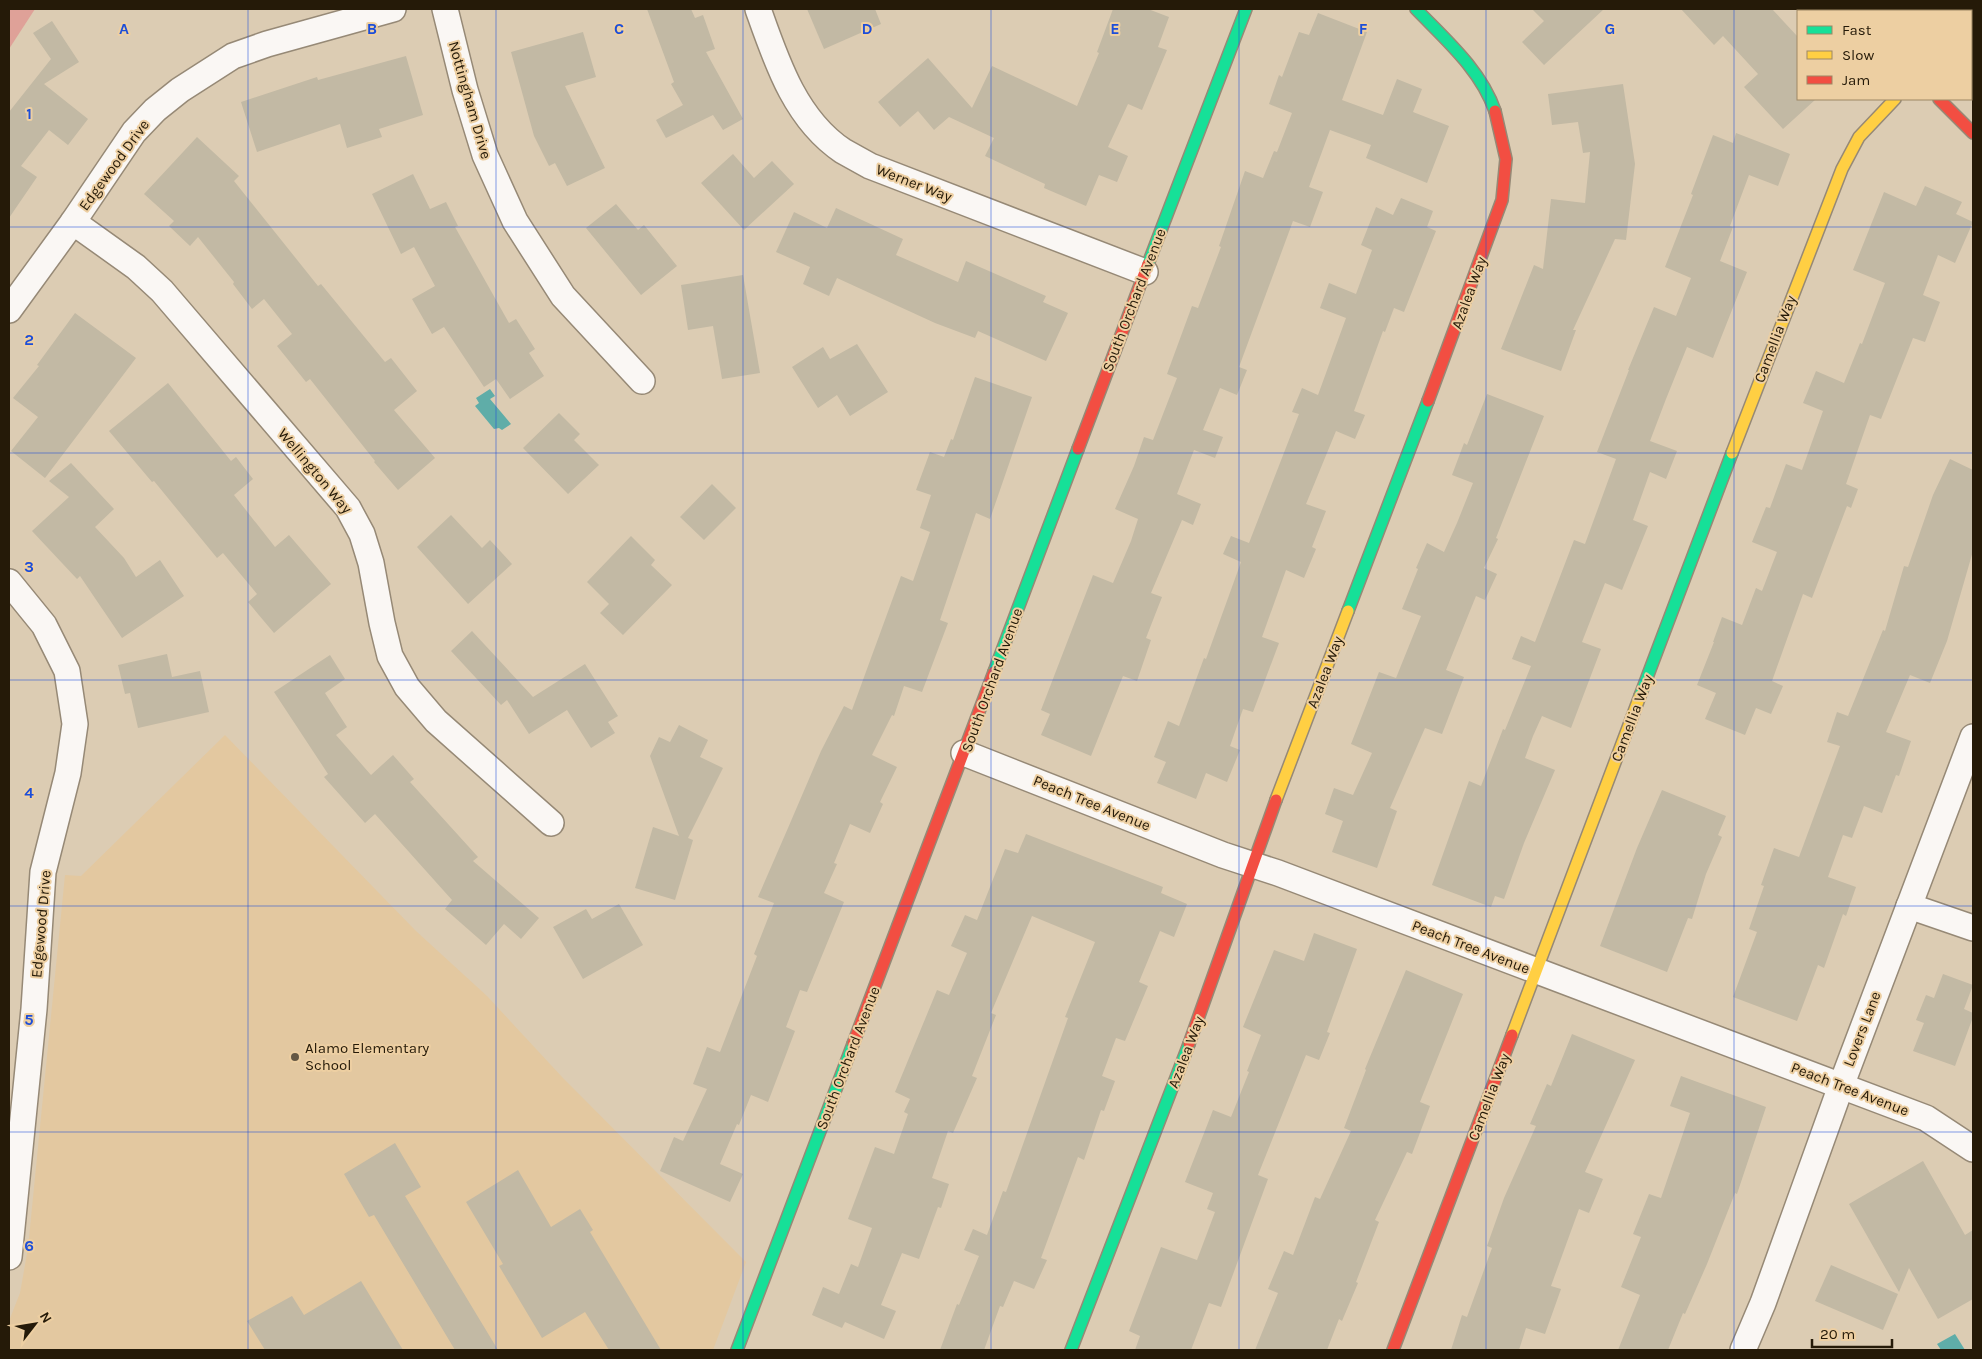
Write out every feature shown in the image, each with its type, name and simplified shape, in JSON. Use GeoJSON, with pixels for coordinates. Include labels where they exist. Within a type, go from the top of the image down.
{"type":"FeatureCollection","features":[{"type":"Feature","properties":{"kind":"street","name":"Edgewood Drive"},"geometry":{"type":"LineString","coordinates":[[9,310],[73,222],[134,132],[155,110],[204,73],[233,56],[267,44],[393,9]]}},
{"type":"Feature","properties":{"kind":"street","name":"Nottingham Drive"},"geometry":{"type":"LineString","coordinates":[[445,9],[465,90],[484,155],[515,222],[563,296],[642,381]]}},
{"type":"Feature","properties":{"kind":"street","name":"Werner Way"},"geometry":{"type":"LineString","coordinates":[[758,9],[778,67],[802,108],[820,131],[842,150],[870,166],[1145,272]]}},
{"type":"Feature","properties":{"kind":"street","name":"South Orchard Avenue"},"geometry":{"type":"LineString","coordinates":[[737,1350],[1246,9]]}},
{"type":"Feature","properties":{"kind":"street","name":"Azalea Way"},"geometry":{"type":"LineString","coordinates":[[1071,1350],[1200,1016],[1252,864],[1468,296],[1502,200],[1506,159],[1500,128],[1491,100],[1477,77],[1456,50],[1416,9]]}},
{"type":"Feature","properties":{"kind":"street","name":"Camellia Way"},"geometry":{"type":"LineString","coordinates":[[1393,1350],[1767,361],[1842,169],[1859,137],[1894,100]]}},
{"type":"Feature","properties":{"kind":"street"},"geometry":{"type":"LineString","coordinates":[[1941,100],[1973,133]]}},
{"type":"Feature","properties":{"kind":"street","name":"Wellington Way"},"geometry":{"type":"LineString","coordinates":[[73,222],[136,267],[162,291],[348,508],[362,534],[371,564],[390,656],[406,687],[436,721],[551,823]]}},
{"type":"Feature","properties":{"kind":"street","name":"Edgewood Drive"},"geometry":{"type":"LineString","coordinates":[[9,582],[44,625],[67,670],[75,724],[68,773],[43,872],[34,1009],[12,1198],[9,1257]]}},
{"type":"Feature","properties":{"kind":"street","name":"Lovers Lane"},"geometry":{"type":"LineString","coordinates":[[1743,1350],[1763,1303],[1841,1086],[1973,737]]}},
{"type":"Feature","properties":{"kind":"street","name":"Peach Tree Avenue"},"geometry":{"type":"LineString","coordinates":[[964,753],[1223,855],[1252,864],[1926,1118],[1973,1149]]}},
{"type":"Feature","properties":{"kind":"street"},"geometry":{"type":"LineString","coordinates":[[1909,906],[1973,928]]}},
{"type":"Feature","properties":{"kind":"shaded area"},"geometry":{"type":"Polygon","coordinates":[[[9,9],[35,9],[9,49],[9,9]]]}},
{"type":"Feature","properties":{"kind":"shaded area","name":"Alamo Elementary School"},"geometry":{"type":"Polygon","coordinates":[[[225,735],[416,931],[487,996],[563,1078],[746,1262],[713,1350],[9,1350],[9,1321],[20,1293],[28,1248],[65,875],[81,876],[225,735]]]}},
{"type":"Feature","properties":{"kind":"water"},"geometry":{"type":"Polygon","coordinates":[[[490,389],[495,396],[490,399],[511,424],[502,430],[499,428],[494,429],[475,406],[479,403],[476,398],[490,389]]]}},
{"type":"Feature","properties":{"kind":"water"},"geometry":{"type":"Polygon","coordinates":[[[1955,1334],[1965,1350],[1941,1350],[1937,1344],[1955,1334]]]}},
{"type":"Feature","properties":{"kind":"building"},"geometry":{"type":"Polygon","coordinates":[[[647,9],[691,9],[695,18],[703,15],[715,49],[706,52],[743,119],[723,130],[713,115],[666,138],[656,120],[683,105],[671,84],[674,82],[647,9]]]}},
{"type":"Feature","properties":{"kind":"building"},"geometry":{"type":"Polygon","coordinates":[[[807,9],[875,9],[881,24],[824,49],[807,9]]]}},
{"type":"Feature","properties":{"kind":"building"},"geometry":{"type":"Polygon","coordinates":[[[1113,9],[1148,9],[1169,17],[1158,47],[1167,50],[1142,110],[1128,104],[1108,147],[1128,156],[1117,182],[1099,175],[1086,206],[1044,188],[1045,184],[985,156],[994,138],[949,117],[934,130],[918,111],[900,127],[878,102],[928,58],[972,108],[992,66],[1077,106],[1099,53],[1097,52],[1113,9]]]}},
{"type":"Feature","properties":{"kind":"building"},"geometry":{"type":"Polygon","coordinates":[[[1532,9],[1604,9],[1544,65],[1522,42],[1544,21],[1532,9]]]}},
{"type":"Feature","properties":{"kind":"building"},"geometry":{"type":"Polygon","coordinates":[[[1681,9],[1772,9],[1797,36],[1797,100],[1815,100],[1783,129],[1744,87],[1758,74],[1723,36],[1714,45],[1681,9]]]}},
{"type":"Feature","properties":{"kind":"building"},"geometry":{"type":"Polygon","coordinates":[[[1318,13],[1367,32],[1342,100],[1383,115],[1397,79],[1422,89],[1413,112],[1449,126],[1427,183],[1366,158],[1371,145],[1330,130],[1309,187],[1323,192],[1310,227],[1293,221],[1239,367],[1247,370],[1237,395],[1220,388],[1203,430],[1223,437],[1215,458],[1194,450],[1177,494],[1201,504],[1193,525],[1182,520],[1151,593],[1162,597],[1146,638],[1151,640],[1137,681],[1123,676],[1091,756],[1041,735],[1050,714],[1041,710],[1093,575],[1113,583],[1131,541],[1138,519],[1115,509],[1134,466],[1144,437],[1153,440],[1177,378],[1167,374],[1192,306],[1198,308],[1221,247],[1219,246],[1245,171],[1263,178],[1274,151],[1277,152],[1292,113],[1269,104],[1279,75],[1282,77],[1299,32],[1309,35],[1318,13]]]}},
{"type":"Feature","properties":{"kind":"building"},"geometry":{"type":"Polygon","coordinates":[[[52,21],[79,62],[44,84],[88,119],[68,145],[49,130],[21,166],[37,177],[9,218],[9,112],[51,59],[33,33],[52,21]]]}},
{"type":"Feature","properties":{"kind":"building"},"geometry":{"type":"Polygon","coordinates":[[[583,32],[596,77],[565,86],[605,168],[567,186],[555,163],[549,166],[534,136],[511,52],[583,32]]]}},
{"type":"Feature","properties":{"kind":"building"},"geometry":{"type":"Polygon","coordinates":[[[406,56],[423,115],[379,129],[382,137],[347,148],[340,124],[257,152],[241,102],[317,77],[318,80],[406,56]]]}},
{"type":"Feature","properties":{"kind":"building"},"geometry":{"type":"Polygon","coordinates":[[[1623,84],[1635,164],[1626,240],[1615,239],[1573,330],[1576,330],[1561,371],[1501,349],[1534,265],[1543,269],[1551,199],[1585,203],[1590,152],[1583,153],[1578,122],[1552,125],[1548,94],[1623,84]]]}},
{"type":"Feature","properties":{"kind":"building"},"geometry":{"type":"Polygon","coordinates":[[[1736,133],[1790,154],[1778,186],[1749,175],[1730,226],[1733,227],[1720,261],[1747,272],[1713,358],[1687,347],[1666,399],[1650,441],[1677,451],[1666,479],[1650,472],[1633,520],[1648,526],[1622,590],[1605,583],[1582,642],[1601,649],[1571,728],[1542,716],[1533,736],[1525,758],[1555,770],[1524,843],[1504,899],[1495,896],[1491,907],[1432,885],[1469,781],[1481,786],[1503,729],[1505,730],[1531,666],[1512,659],[1521,636],[1535,642],[1574,540],[1585,544],[1616,459],[1597,452],[1654,307],[1676,316],[1691,278],[1665,267],[1693,195],[1691,194],[1713,135],[1733,143],[1736,133]]]}},
{"type":"Feature","properties":{"kind":"building"},"geometry":{"type":"Polygon","coordinates":[[[197,137],[239,176],[234,181],[318,286],[321,284],[385,362],[391,358],[417,391],[394,410],[435,458],[398,490],[310,379],[306,382],[277,346],[292,334],[264,299],[252,309],[233,284],[234,282],[198,237],[190,246],[169,226],[174,221],[144,194],[197,137]]]}},
{"type":"Feature","properties":{"kind":"building"},"geometry":{"type":"Polygon","coordinates":[[[733,154],[754,178],[772,161],[794,184],[744,230],[701,183],[733,154]]]}},
{"type":"Feature","properties":{"kind":"building"},"geometry":{"type":"Polygon","coordinates":[[[413,174],[430,209],[446,202],[458,226],[455,227],[509,323],[516,319],[535,349],[529,353],[544,376],[510,399],[496,379],[484,387],[444,327],[432,334],[412,299],[435,286],[414,247],[401,254],[372,194],[413,174]]]}},
{"type":"Feature","properties":{"kind":"building"},"geometry":{"type":"Polygon","coordinates":[[[1925,186],[1962,202],[1956,214],[1973,222],[1955,263],[1938,255],[1923,295],[1940,302],[1925,342],[1913,338],[1881,419],[1870,415],[1846,484],[1858,489],[1851,508],[1847,506],[1812,598],[1803,594],[1772,681],[1783,686],[1771,714],[1756,708],[1745,735],[1705,719],[1716,693],[1697,685],[1722,617],[1742,625],[1756,588],[1762,591],[1777,552],[1752,542],[1766,507],[1770,508],[1786,464],[1802,470],[1823,411],[1803,403],[1816,371],[1844,383],[1860,343],[1862,344],[1885,283],[1853,270],[1884,192],[1916,206],[1925,186]]]}},
{"type":"Feature","properties":{"kind":"building"},"geometry":{"type":"Polygon","coordinates":[[[1401,198],[1433,211],[1427,227],[1436,231],[1404,312],[1394,308],[1385,332],[1383,331],[1354,411],[1365,415],[1355,439],[1336,431],[1306,504],[1326,511],[1312,547],[1316,549],[1304,578],[1286,570],[1262,637],[1279,643],[1253,712],[1243,709],[1230,746],[1240,750],[1227,782],[1206,773],[1196,799],[1157,783],[1166,762],[1154,757],[1168,721],[1179,726],[1204,658],[1206,659],[1241,562],[1223,554],[1231,536],[1249,543],[1299,414],[1292,412],[1302,388],[1318,395],[1346,318],[1320,308],[1329,283],[1356,294],[1372,250],[1361,245],[1376,207],[1393,215],[1401,198]]]}},
{"type":"Feature","properties":{"kind":"building"},"geometry":{"type":"Polygon","coordinates":[[[616,204],[638,230],[644,225],[677,266],[641,295],[586,228],[616,204]]]}},
{"type":"Feature","properties":{"kind":"building"},"geometry":{"type":"Polygon","coordinates":[[[836,208],[903,239],[896,255],[958,282],[966,261],[1046,296],[1043,302],[1068,313],[1046,361],[978,331],[975,338],[935,323],[837,278],[829,296],[803,284],[810,267],[776,252],[794,212],[827,228],[836,208]]]}},
{"type":"Feature","properties":{"kind":"building"},"geometry":{"type":"Polygon","coordinates":[[[743,275],[760,373],[722,379],[713,326],[688,330],[681,285],[743,275]]]}},
{"type":"Feature","properties":{"kind":"building"},"geometry":{"type":"Polygon","coordinates":[[[75,313],[136,358],[45,478],[11,451],[38,417],[13,398],[39,366],[37,365],[75,313]]]}},
{"type":"Feature","properties":{"kind":"building"},"geometry":{"type":"Polygon","coordinates":[[[857,344],[888,392],[850,416],[837,395],[818,408],[792,367],[823,347],[830,359],[857,344]]]}},
{"type":"Feature","properties":{"kind":"building"},"geometry":{"type":"Polygon","coordinates":[[[975,377],[1032,397],[990,519],[976,513],[940,620],[948,623],[922,692],[904,686],[894,716],[892,715],[872,755],[897,767],[880,802],[883,804],[870,833],[850,824],[834,863],[837,864],[824,893],[844,902],[807,992],[800,990],[786,1027],[795,1031],[768,1102],[751,1095],[720,1164],[743,1174],[730,1202],[660,1171],[674,1137],[683,1141],[707,1089],[693,1084],[707,1047],[720,1052],[757,956],[754,954],[774,903],[758,897],[821,751],[844,706],[852,710],[901,576],[913,581],[930,532],[920,528],[931,495],[916,490],[930,452],[944,457],[951,439],[953,440],[975,377]]]}},
{"type":"Feature","properties":{"kind":"building"},"geometry":{"type":"Polygon","coordinates":[[[168,383],[231,461],[236,457],[253,479],[234,495],[275,547],[289,535],[331,584],[274,633],[248,602],[257,594],[223,553],[217,558],[154,481],[152,482],[109,431],[168,383]]]}},
{"type":"Feature","properties":{"kind":"building"},"geometry":{"type":"Polygon","coordinates":[[[1487,394],[1544,416],[1496,538],[1498,539],[1484,568],[1497,574],[1485,600],[1476,596],[1446,670],[1464,677],[1442,734],[1425,728],[1390,808],[1397,811],[1377,868],[1332,852],[1343,821],[1325,814],[1334,788],[1353,795],[1372,753],[1351,744],[1379,672],[1396,678],[1421,616],[1402,609],[1427,543],[1444,552],[1473,483],[1452,475],[1464,443],[1467,445],[1487,394]]]}},
{"type":"Feature","properties":{"kind":"building"},"geometry":{"type":"Polygon","coordinates":[[[559,413],[580,434],[574,440],[599,465],[568,494],[523,448],[559,413]]]}},
{"type":"Feature","properties":{"kind":"building"},"geometry":{"type":"Polygon","coordinates":[[[1950,459],[1973,470],[1973,551],[1947,641],[1930,683],[1910,675],[1886,732],[1911,741],[1899,776],[1896,775],[1882,813],[1864,806],[1852,838],[1843,835],[1828,877],[1856,887],[1846,916],[1843,914],[1824,968],[1818,965],[1797,1021],[1733,997],[1757,932],[1749,929],[1764,886],[1761,885],[1774,848],[1799,857],[1840,746],[1827,742],[1837,712],[1848,716],[1883,630],[1885,631],[1904,566],[1908,567],[1933,495],[1950,459]]]}},
{"type":"Feature","properties":{"kind":"building"},"geometry":{"type":"Polygon","coordinates":[[[71,463],[114,509],[95,527],[124,558],[136,577],[160,560],[184,596],[122,638],[80,576],[77,579],[32,531],[69,497],[49,481],[71,463]]]}},
{"type":"Feature","properties":{"kind":"building"},"geometry":{"type":"Polygon","coordinates":[[[712,484],[736,508],[704,540],[680,517],[712,484]]]}},
{"type":"Feature","properties":{"kind":"building"},"geometry":{"type":"Polygon","coordinates":[[[451,515],[482,548],[490,540],[512,564],[468,604],[417,547],[451,515]]]}},
{"type":"Feature","properties":{"kind":"building"},"geometry":{"type":"Polygon","coordinates":[[[631,536],[655,560],[651,565],[672,585],[623,635],[600,613],[609,604],[587,582],[631,536]]]}},
{"type":"Feature","properties":{"kind":"building"},"geometry":{"type":"Polygon","coordinates":[[[472,631],[533,697],[585,664],[618,716],[608,722],[615,733],[591,748],[567,710],[529,734],[507,700],[501,705],[451,651],[472,631]]]}},
{"type":"Feature","properties":{"kind":"building"},"geometry":{"type":"Polygon","coordinates":[[[167,654],[172,677],[200,671],[209,712],[138,728],[130,693],[125,694],[118,665],[167,654]]]}},
{"type":"Feature","properties":{"kind":"building"},"geometry":{"type":"Polygon","coordinates":[[[330,655],[345,679],[325,693],[347,727],[336,735],[371,775],[393,755],[414,779],[410,782],[478,857],[473,861],[539,918],[521,939],[504,924],[486,945],[445,909],[452,900],[375,814],[365,823],[324,777],[328,774],[274,692],[330,655]]]}},
{"type":"Feature","properties":{"kind":"building"},"geometry":{"type":"Polygon","coordinates":[[[679,725],[708,740],[700,757],[723,768],[688,838],[693,840],[675,900],[635,888],[653,827],[679,836],[650,756],[659,737],[670,742],[679,725]]]}},
{"type":"Feature","properties":{"kind":"building"},"geometry":{"type":"Polygon","coordinates":[[[1662,790],[1726,816],[1718,835],[1722,837],[1706,874],[1692,919],[1688,918],[1667,972],[1600,946],[1637,848],[1662,790]]]}},
{"type":"Feature","properties":{"kind":"building"},"geometry":{"type":"Polygon","coordinates":[[[1026,834],[1163,887],[1161,893],[1187,904],[1174,937],[1160,931],[1139,982],[1148,986],[1125,1041],[1116,1038],[1102,1076],[1115,1081],[1104,1111],[1101,1110],[1084,1160],[1078,1157],[1041,1258],[1047,1260],[1034,1289],[1014,1281],[1003,1307],[1000,1306],[984,1350],[940,1350],[957,1304],[959,1305],[979,1256],[964,1250],[973,1229],[987,1235],[1003,1191],[1006,1192],[1068,1018],[1065,1017],[1095,942],[1032,916],[991,1013],[996,1015],[972,1076],[977,1078],[953,1133],[948,1131],[932,1178],[949,1184],[941,1208],[938,1207],[919,1259],[902,1253],[881,1305],[896,1311],[884,1339],[845,1322],[842,1328],[812,1315],[823,1287],[839,1294],[851,1264],[858,1267],[872,1228],[848,1219],[875,1147],[894,1154],[908,1114],[904,1112],[910,1099],[895,1092],[937,990],[949,995],[967,953],[951,946],[965,915],[977,920],[1005,849],[1018,853],[1026,834]]]}},
{"type":"Feature","properties":{"kind":"building"},"geometry":{"type":"Polygon","coordinates":[[[619,904],[643,945],[583,979],[553,927],[586,909],[592,919],[619,904]]]}},
{"type":"Feature","properties":{"kind":"building"},"geometry":{"type":"Polygon","coordinates":[[[1314,933],[1357,949],[1327,1032],[1330,1033],[1319,1060],[1306,1055],[1258,1175],[1268,1179],[1221,1307],[1209,1303],[1191,1350],[1135,1350],[1140,1336],[1129,1331],[1161,1247],[1197,1260],[1215,1212],[1207,1209],[1213,1193],[1185,1182],[1213,1110],[1231,1117],[1249,1072],[1247,1071],[1261,1035],[1243,1027],[1274,950],[1304,961],[1314,933]]]}},
{"type":"Feature","properties":{"kind":"building"},"geometry":{"type":"Polygon","coordinates":[[[1406,970],[1463,994],[1420,1102],[1430,1106],[1412,1154],[1407,1152],[1375,1220],[1379,1222],[1356,1282],[1358,1283],[1342,1321],[1339,1319],[1327,1350],[1255,1350],[1278,1293],[1268,1289],[1284,1251],[1293,1255],[1315,1197],[1320,1199],[1351,1131],[1344,1128],[1365,1069],[1406,970]]]}},
{"type":"Feature","properties":{"kind":"building"},"geometry":{"type":"Polygon","coordinates":[[[1943,974],[1973,985],[1964,1009],[1973,1013],[1973,1017],[1955,1066],[1913,1051],[1924,1023],[1916,1020],[1926,995],[1934,998],[1943,974]]]}},
{"type":"Feature","properties":{"kind":"building"},"geometry":{"type":"Polygon","coordinates":[[[1572,1034],[1635,1060],[1585,1172],[1603,1179],[1589,1213],[1579,1209],[1551,1286],[1561,1289],[1545,1334],[1526,1328],[1519,1350],[1451,1350],[1462,1315],[1467,1317],[1492,1248],[1487,1246],[1504,1198],[1536,1126],[1530,1124],[1547,1084],[1551,1086],[1572,1034]]]}},
{"type":"Feature","properties":{"kind":"building"},"geometry":{"type":"Polygon","coordinates":[[[1681,1076],[1766,1107],[1737,1194],[1735,1193],[1707,1264],[1685,1314],[1683,1313],[1668,1350],[1618,1350],[1640,1295],[1621,1287],[1641,1237],[1633,1234],[1649,1194],[1661,1198],[1690,1113],[1670,1106],[1681,1076]]]}},
{"type":"Feature","properties":{"kind":"building"},"geometry":{"type":"Polygon","coordinates":[[[395,1143],[421,1187],[405,1196],[498,1350],[455,1350],[374,1215],[369,1217],[344,1174],[395,1143]]]}},
{"type":"Feature","properties":{"kind":"building"},"geometry":{"type":"Polygon","coordinates":[[[1923,1161],[1965,1235],[1973,1230],[1973,1299],[1938,1319],[1909,1268],[1899,1292],[1849,1204],[1923,1161]]]}},
{"type":"Feature","properties":{"kind":"building"},"geometry":{"type":"Polygon","coordinates":[[[518,1170],[551,1227],[580,1209],[593,1230],[590,1232],[661,1350],[609,1350],[585,1312],[542,1338],[499,1266],[503,1264],[466,1202],[518,1170]]]}},
{"type":"Feature","properties":{"kind":"building"},"geometry":{"type":"Polygon","coordinates":[[[1831,1265],[1898,1294],[1883,1330],[1815,1301],[1831,1265]]]}},
{"type":"Feature","properties":{"kind":"building"},"geometry":{"type":"Polygon","coordinates":[[[361,1281],[403,1350],[265,1350],[247,1321],[292,1296],[304,1315],[361,1281]]]}},
{"type":"Feature","properties":{"kind":"traffic: fast"},"geometry":{"type":"LineString","coordinates":[[1148,264],[1246,9]]}},
{"type":"Feature","properties":{"kind":"traffic: fast"},"geometry":{"type":"LineString","coordinates":[[1416,9],[1461,56],[1481,82],[1495,111]]}},
{"type":"Feature","properties":{"kind":"traffic: fast"},"geometry":{"type":"LineString","coordinates":[[1348,611],[1428,401]]}},
{"type":"Feature","properties":{"kind":"traffic: fast"},"geometry":{"type":"LineString","coordinates":[[994,672],[1078,449]]}},
{"type":"Feature","properties":{"kind":"traffic: fast"},"geometry":{"type":"LineString","coordinates":[[1640,696],[1732,453]]}},
{"type":"Feature","properties":{"kind":"traffic: fast"},"geometry":{"type":"LineString","coordinates":[[737,1350],[853,1044]]}},
{"type":"Feature","properties":{"kind":"traffic: fast"},"geometry":{"type":"LineString","coordinates":[[1071,1350],[1189,1044]]}},
{"type":"Feature","properties":{"kind":"traffic: slow"},"geometry":{"type":"LineString","coordinates":[[1732,453],[1842,169],[1859,137],[1894,100]]}},
{"type":"Feature","properties":{"kind":"traffic: slow"},"geometry":{"type":"LineString","coordinates":[[1276,800],[1348,611]]}},
{"type":"Feature","properties":{"kind":"traffic: slow"},"geometry":{"type":"LineString","coordinates":[[1512,1035],[1640,696]]}},
{"type":"Feature","properties":{"kind":"traffic: jam"},"geometry":{"type":"LineString","coordinates":[[1940,100],[1973,133]]}},
{"type":"Feature","properties":{"kind":"traffic: jam"},"geometry":{"type":"LineString","coordinates":[[1428,401],[1502,200],[1506,159],[1495,111]]}},
{"type":"Feature","properties":{"kind":"traffic: jam"},"geometry":{"type":"LineString","coordinates":[[1078,449],[1148,264]]}},
{"type":"Feature","properties":{"kind":"traffic: jam"},"geometry":{"type":"LineString","coordinates":[[853,1044],[994,672]]}},
{"type":"Feature","properties":{"kind":"traffic: jam"},"geometry":{"type":"LineString","coordinates":[[1189,1044],[1276,800]]}},
{"type":"Feature","properties":{"kind":"traffic: jam"},"geometry":{"type":"LineString","coordinates":[[1393,1350],[1512,1035]]}},
{"type":"Feature","properties":{"kind":"place","name":"Alamo Elementary School"},"geometry":{"type":"Point","coordinates":[295,1057]}}]}
